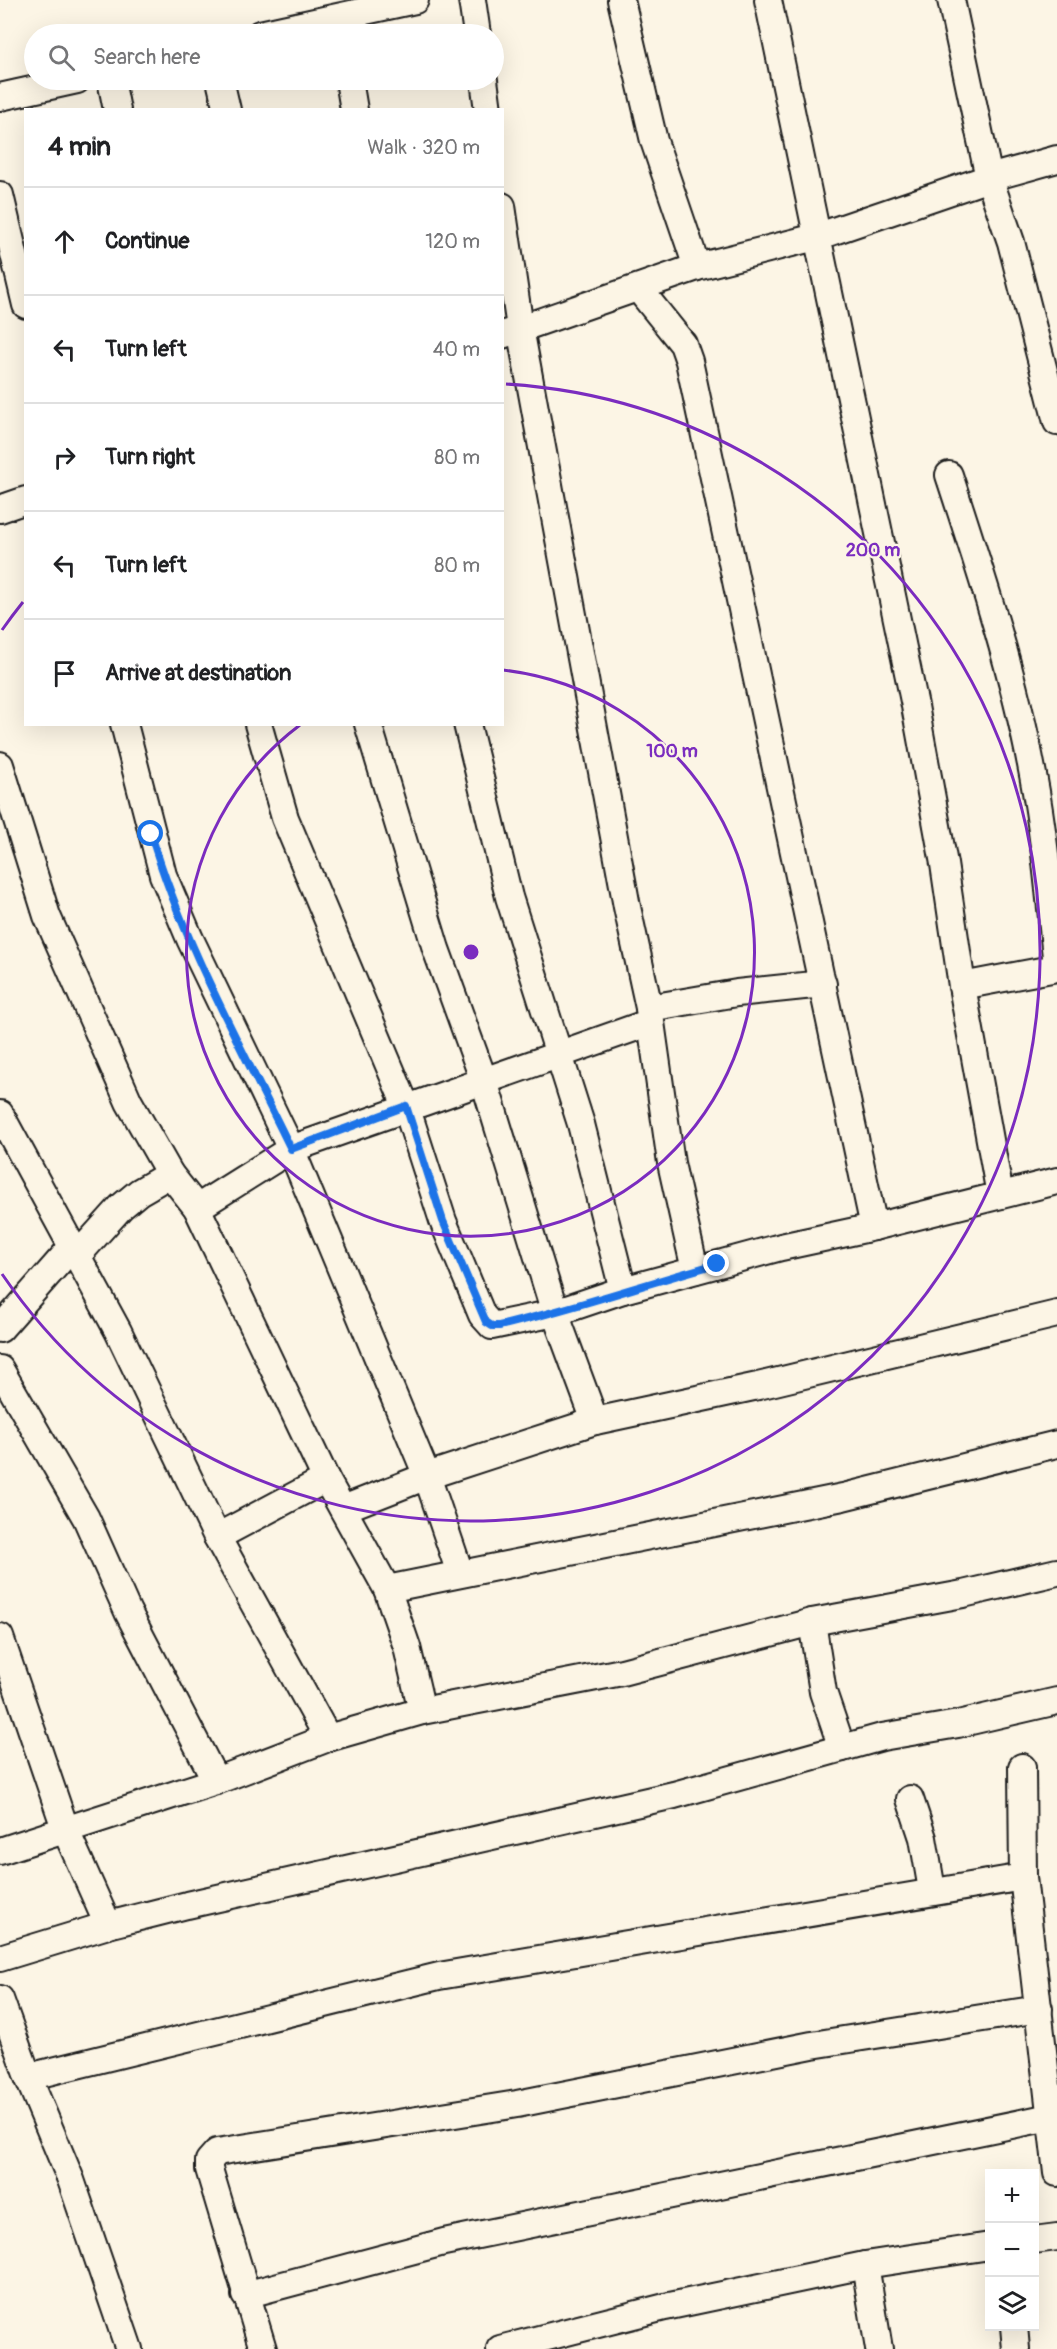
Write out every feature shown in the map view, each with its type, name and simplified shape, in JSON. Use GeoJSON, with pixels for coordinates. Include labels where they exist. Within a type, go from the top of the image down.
{"type":"FeatureCollection","features":[{"type":"Feature","properties":{"kind":"street"},"geometry":{"type":"LineString","coordinates":[[306,24],[415,0]]}},
{"type":"Feature","properties":{"kind":"street"},"geometry":{"type":"LineString","coordinates":[[472,0],[476,24]]}},
{"type":"Feature","properties":{"kind":"street"},"geometry":{"type":"LineString","coordinates":[[621,0],[654,141],[697,267]]}},
{"type":"Feature","properties":{"kind":"street"},"geometry":{"type":"LineString","coordinates":[[768,0],[915,706],[1000,1195]]}},
{"type":"Feature","properties":{"kind":"street"},"geometry":{"type":"LineString","coordinates":[[951,0],[989,178],[1011,242],[1057,422]]}},
{"type":"Feature","properties":{"kind":"street"},"geometry":{"type":"LineString","coordinates":[[0,98],[34,90]]}},
{"type":"Feature","properties":{"kind":"street"},"geometry":{"type":"LineString","coordinates":[[113,90],[117,108]]}},
{"type":"Feature","properties":{"kind":"street"},"geometry":{"type":"LineString","coordinates":[[223,90],[227,108]]}},
{"type":"Feature","properties":{"kind":"street"},"geometry":{"type":"LineString","coordinates":[[351,90],[354,108]]}},
{"type":"Feature","properties":{"kind":"street"},"geometry":{"type":"LineString","coordinates":[[485,90],[488,108]]}},
{"type":"Feature","properties":{"kind":"street"},"geometry":{"type":"LineString","coordinates":[[511,331],[697,267],[816,237],[989,178],[1057,159]]}},
{"type":"Feature","properties":{"kind":"street"},"geometry":{"type":"LineString","coordinates":[[0,195],[24,297]]}},
{"type":"Feature","properties":{"kind":"street"},"geometry":{"type":"LineString","coordinates":[[504,234],[511,331],[650,1015],[671,1163],[695,1270]]}},
{"type":"Feature","properties":{"kind":"street"},"geometry":{"type":"LineString","coordinates":[[638,288],[683,344],[689,361],[874,1227]]}},
{"type":"Feature","properties":{"kind":"street"},"geometry":{"type":"LineString","coordinates":[[949,475],[974,549],[1022,720],[1042,826],[1057,967],[962,986]]}},
{"type":"Feature","properties":{"kind":"street"},"geometry":{"type":"LineString","coordinates":[[0,509],[24,501]]}},
{"type":"Feature","properties":{"kind":"street"},"geometry":{"type":"LineString","coordinates":[[125,726],[163,875],[190,939],[291,1149],[427,1476],[460,1573]]}},
{"type":"Feature","properties":{"kind":"street"},"geometry":{"type":"LineString","coordinates":[[259,726],[285,818],[406,1106],[443,1221],[486,1322],[492,1326],[555,1313],[623,1290],[782,1247],[874,1227],[1057,1181]]}},
{"type":"Feature","properties":{"kind":"street"},"geometry":{"type":"LineString","coordinates":[[369,726],[436,949],[484,1080],[555,1313],[595,1421]]}},
{"type":"Feature","properties":{"kind":"street"},"geometry":{"type":"LineString","coordinates":[[467,726],[509,897],[560,1053],[623,1290]]}},
{"type":"Feature","properties":{"kind":"street"},"geometry":{"type":"LineString","coordinates":[[0,765],[47,916],[129,1102],[170,1174],[197,1208],[326,1479],[387,1589],[407,1647],[422,1710]]}},
{"type":"Feature","properties":{"kind":"street"},"geometry":{"type":"LineString","coordinates":[[197,1208],[291,1149],[406,1106],[560,1053],[650,1015],[737,993],[823,984]]}},
{"type":"Feature","properties":{"kind":"street"},"geometry":{"type":"LineString","coordinates":[[0,1114],[118,1331],[217,1537],[328,1738]]}},
{"type":"Feature","properties":{"kind":"street"},"geometry":{"type":"LineString","coordinates":[[0,1329],[121,1207],[139,1192],[170,1174]]}},
{"type":"Feature","properties":{"kind":"street"},"geometry":{"type":"LineString","coordinates":[[343,1509],[427,1476],[595,1421],[758,1386],[1057,1314]]}},
{"type":"Feature","properties":{"kind":"street"},"geometry":{"type":"LineString","coordinates":[[0,1369],[86,1518],[128,1612],[216,1782]]}},
{"type":"Feature","properties":{"kind":"street"},"geometry":{"type":"LineString","coordinates":[[387,1589],[843,1497],[1057,1444]]}},
{"type":"Feature","properties":{"kind":"street"},"geometry":{"type":"LineString","coordinates":[[217,1537],[326,1479]]}},
{"type":"Feature","properties":{"kind":"street"},"geometry":{"type":"LineString","coordinates":[[0,1851],[216,1782],[328,1738],[422,1710],[622,1671],[812,1622],[1057,1572]]}},
{"type":"Feature","properties":{"kind":"street"},"geometry":{"type":"LineString","coordinates":[[812,1622],[823,1692],[842,1748]]}},
{"type":"Feature","properties":{"kind":"street"},"geometry":{"type":"LineString","coordinates":[[0,1637],[66,1831],[108,1925]]}},
{"type":"Feature","properties":{"kind":"street"},"geometry":{"type":"LineString","coordinates":[[0,1958],[108,1925],[674,1795],[882,1737],[958,1724],[1057,1701]]}},
{"type":"Feature","properties":{"kind":"street"},"geometry":{"type":"LineString","coordinates":[[1022,1767],[1023,1877],[1057,2173]]}},
{"type":"Feature","properties":{"kind":"street"},"geometry":{"type":"LineString","coordinates":[[910,1799],[922,1838],[932,1890]]}},
{"type":"Feature","properties":{"kind":"street"},"geometry":{"type":"LineString","coordinates":[[28,2077],[439,1976],[932,1890],[1023,1877]]}},
{"type":"Feature","properties":{"kind":"street"},"geometry":{"type":"LineString","coordinates":[[0,1999],[28,2077],[75,2190],[129,2349]]}},
{"type":"Feature","properties":{"kind":"street"},"geometry":{"type":"LineString","coordinates":[[263,2349],[209,2169],[209,2161],[217,2152],[518,2104],[812,2045],[1039,2009]]}},
{"type":"Feature","properties":{"kind":"street"},"geometry":{"type":"LineString","coordinates":[[245,2295],[444,2242],[1050,2117]]}},
{"type":"Feature","properties":{"kind":"street"},"geometry":{"type":"LineString","coordinates":[[1039,2239],[1057,2237]]}},
{"type":"Feature","properties":{"kind":"street"},"geometry":{"type":"LineString","coordinates":[[500,2349],[665,2307],[866,2265],[985,2247]]}},
{"type":"Feature","properties":{"kind":"street"},"geometry":{"type":"LineString","coordinates":[[866,2265],[879,2349]]}},
{"type":"Feature","properties":{"kind":"street"},"geometry":{"type":"LineString","coordinates":[[1014,2331],[1016,2349]]}},
{"type":"Feature","properties":{"kind":"route"},"geometry":{"type":"LineString","coordinates":[[151,834],[163,875],[190,939],[291,1149],[406,1106],[443,1221],[486,1322],[492,1326],[499,1326],[555,1313],[623,1290],[717,1264]]}}]}
